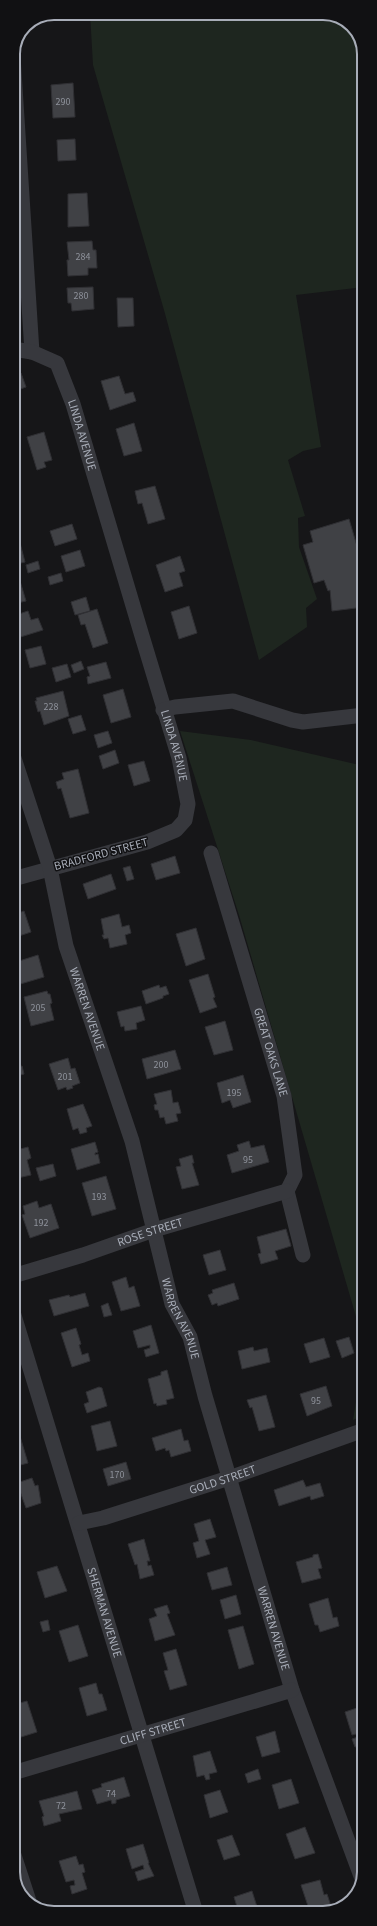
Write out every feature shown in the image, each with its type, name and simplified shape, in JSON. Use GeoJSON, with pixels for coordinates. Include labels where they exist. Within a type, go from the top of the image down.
{"type":"FeatureCollection","features":[{"type":"Feature","properties":{"kind":"street"},"geometry":{"type":"LineString","coordinates":[[20,165],[32,352]]}},
{"type":"Feature","properties":{"kind":"street","name":"LINDA AVENUE"},"geometry":{"type":"LineString","coordinates":[[20,350],[32,352],[57,363],[73,404],[185,786],[188,804],[185,820]]}},
{"type":"Feature","properties":{"kind":"street"},"geometry":{"type":"LineString","coordinates":[[163,710],[175,707],[233,701],[292,720],[303,722],[357,716]]}},
{"type":"Feature","properties":{"kind":"street","name":"WARREN AVENUE"},"geometry":{"type":"LineString","coordinates":[[20,776],[50,868],[66,946],[132,1141],[172,1304],[190,1337],[197,1358],[205,1396],[292,1690],[357,1866]]}},
{"type":"Feature","properties":{"kind":"street","name":"BRADFORD STREET"},"geometry":{"type":"LineString","coordinates":[[20,877],[147,842],[176,830],[185,820]]}},
{"type":"Feature","properties":{"kind":"street","name":"GREAT OAKS LANE"},"geometry":{"type":"LineString","coordinates":[[211,853],[284,1096],[294,1175],[287,1191]]}},
{"type":"Feature","properties":{"kind":"street"},"geometry":{"type":"LineString","coordinates":[[287,1191],[303,1255]]}},
{"type":"Feature","properties":{"kind":"street","name":"ROSE STREET"},"geometry":{"type":"LineString","coordinates":[[20,1274],[83,1255],[154,1230],[287,1191]]}},
{"type":"Feature","properties":{"kind":"street","name":"SHERMAN AVENUE"},"geometry":{"type":"LineString","coordinates":[[20,1334],[79,1523],[194,1906]]}},
{"type":"Feature","properties":{"kind":"street","name":"GOLD STREET"},"geometry":{"type":"LineString","coordinates":[[79,1523],[103,1518],[229,1478],[357,1432]]}},
{"type":"Feature","properties":{"kind":"street","name":"CLIFF STREET"},"geometry":{"type":"LineString","coordinates":[[20,1772],[292,1690]]}},
{"type":"Feature","properties":{"kind":"street"},"geometry":{"type":"LineString","coordinates":[[20,1873],[26,1890]]}},
{"type":"Feature","properties":{"kind":"shaded area"},"geometry":{"type":"Polygon","coordinates":[[[90,20],[326,20],[346,28],[354,39],[357,49],[357,288],[296,295],[321,447],[303,451],[288,460],[305,516],[298,518],[299,547],[317,599],[306,608],[307,627],[259,660],[164,310],[93,65],[90,20]]]}},
{"type":"Feature","properties":{"kind":"shaded area"},"geometry":{"type":"Polygon","coordinates":[[[180,731],[251,740],[357,764],[357,1320],[239,915],[180,731]]]}},
{"type":"Feature","properties":{"kind":"shaded area"},"geometry":{"type":"Polygon","coordinates":[[[357,1396],[357,1418],[353,1420],[357,1396]]]}},
{"type":"Feature","properties":{"kind":"building"},"geometry":{"type":"Polygon","coordinates":[[[73,83],[75,117],[53,118],[51,85],[73,83]]]}},
{"type":"Feature","properties":{"kind":"building"},"geometry":{"type":"Polygon","coordinates":[[[75,139],[76,160],[58,161],[57,140],[75,139]]]}},
{"type":"Feature","properties":{"kind":"building"},"geometry":{"type":"Polygon","coordinates":[[[87,193],[89,226],[68,227],[68,194],[87,193]]]}},
{"type":"Feature","properties":{"kind":"building"},"geometry":{"type":"Polygon","coordinates":[[[92,241],[93,250],[96,250],[97,268],[88,268],[88,275],[68,276],[67,260],[69,260],[67,242],[92,241]]]}},
{"type":"Feature","properties":{"kind":"building"},"geometry":{"type":"Polygon","coordinates":[[[93,287],[94,309],[72,311],[71,303],[68,303],[67,288],[93,287]]]}},
{"type":"Feature","properties":{"kind":"building"},"geometry":{"type":"Polygon","coordinates":[[[117,298],[133,298],[134,326],[118,327],[117,298]]]}},
{"type":"Feature","properties":{"kind":"building"},"geometry":{"type":"Polygon","coordinates":[[[20,373],[26,387],[20,389],[20,373]]]}},
{"type":"Feature","properties":{"kind":"building"},"geometry":{"type":"Polygon","coordinates":[[[119,376],[125,394],[133,392],[136,401],[110,410],[101,381],[119,376]]]}},
{"type":"Feature","properties":{"kind":"building"},"geometry":{"type":"Polygon","coordinates":[[[134,423],[142,451],[124,456],[116,429],[134,423]]]}},
{"type":"Feature","properties":{"kind":"building"},"geometry":{"type":"Polygon","coordinates":[[[44,432],[52,460],[44,462],[46,467],[37,470],[27,437],[44,432]]]}},
{"type":"Feature","properties":{"kind":"building"},"geometry":{"type":"Polygon","coordinates":[[[155,486],[165,519],[148,524],[142,503],[138,504],[135,491],[155,486]]]}},
{"type":"Feature","properties":{"kind":"building"},"geometry":{"type":"Polygon","coordinates":[[[349,519],[357,546],[357,608],[332,611],[330,590],[328,591],[324,580],[314,583],[303,545],[313,542],[310,531],[349,519]]]}},
{"type":"Feature","properties":{"kind":"building"},"geometry":{"type":"Polygon","coordinates":[[[72,524],[77,539],[55,546],[50,531],[72,524]]]}},
{"type":"Feature","properties":{"kind":"building"},"geometry":{"type":"Polygon","coordinates":[[[20,543],[25,562],[20,563],[20,543]]]}},
{"type":"Feature","properties":{"kind":"building"},"geometry":{"type":"Polygon","coordinates":[[[80,550],[85,566],[66,572],[61,556],[80,550]]]}},
{"type":"Feature","properties":{"kind":"building"},"geometry":{"type":"Polygon","coordinates":[[[180,556],[185,571],[179,573],[183,586],[165,592],[156,565],[180,556]]]}},
{"type":"Feature","properties":{"kind":"building"},"geometry":{"type":"Polygon","coordinates":[[[38,561],[40,569],[28,573],[26,565],[38,561]]]}},
{"type":"Feature","properties":{"kind":"building"},"geometry":{"type":"Polygon","coordinates":[[[61,573],[63,581],[50,585],[48,577],[61,573]]]}},
{"type":"Feature","properties":{"kind":"building"},"geometry":{"type":"Polygon","coordinates":[[[20,581],[26,601],[20,602],[20,581]]]}},
{"type":"Feature","properties":{"kind":"building"},"geometry":{"type":"Polygon","coordinates":[[[86,597],[90,611],[75,615],[71,602],[86,597]]]}},
{"type":"Feature","properties":{"kind":"building"},"geometry":{"type":"Polygon","coordinates":[[[189,606],[197,633],[179,639],[171,612],[189,606]]]}},
{"type":"Feature","properties":{"kind":"building"},"geometry":{"type":"Polygon","coordinates":[[[97,609],[108,643],[93,648],[85,624],[81,625],[78,615],[97,609]]]}},
{"type":"Feature","properties":{"kind":"building"},"geometry":{"type":"Polygon","coordinates":[[[28,611],[31,620],[38,618],[43,630],[20,637],[20,614],[28,611]]]}},
{"type":"Feature","properties":{"kind":"building"},"geometry":{"type":"Polygon","coordinates":[[[41,646],[46,664],[30,668],[25,650],[41,646]]]}},
{"type":"Feature","properties":{"kind":"building"},"geometry":{"type":"Polygon","coordinates":[[[81,661],[84,669],[74,673],[71,665],[81,661]]]}},
{"type":"Feature","properties":{"kind":"building"},"geometry":{"type":"Polygon","coordinates":[[[106,662],[111,678],[88,684],[87,677],[90,676],[87,667],[106,662]]]}},
{"type":"Feature","properties":{"kind":"building"},"geometry":{"type":"Polygon","coordinates":[[[67,664],[71,677],[56,682],[52,668],[67,664]]]}},
{"type":"Feature","properties":{"kind":"building"},"geometry":{"type":"Polygon","coordinates":[[[123,689],[131,717],[111,723],[103,695],[123,689]]]}},
{"type":"Feature","properties":{"kind":"building"},"geometry":{"type":"Polygon","coordinates":[[[63,691],[69,716],[44,725],[40,711],[38,712],[35,701],[37,701],[36,698],[63,691]]]}},
{"type":"Feature","properties":{"kind":"building"},"geometry":{"type":"Polygon","coordinates":[[[81,715],[86,730],[73,734],[68,719],[81,715]]]}},
{"type":"Feature","properties":{"kind":"building"},"geometry":{"type":"Polygon","coordinates":[[[108,731],[112,743],[98,748],[94,735],[108,731]]]}},
{"type":"Feature","properties":{"kind":"building"},"geometry":{"type":"Polygon","coordinates":[[[115,750],[119,763],[103,769],[99,756],[115,750]]]}},
{"type":"Feature","properties":{"kind":"building"},"geometry":{"type":"Polygon","coordinates":[[[144,761],[150,781],[134,786],[128,765],[144,761]]]}},
{"type":"Feature","properties":{"kind":"building"},"geometry":{"type":"Polygon","coordinates":[[[78,769],[89,813],[70,818],[61,788],[58,789],[56,782],[64,779],[62,773],[78,769]]]}},
{"type":"Feature","properties":{"kind":"building"},"geometry":{"type":"Polygon","coordinates":[[[175,856],[180,873],[156,880],[151,864],[175,856]]]}},
{"type":"Feature","properties":{"kind":"building"},"geometry":{"type":"Polygon","coordinates":[[[130,866],[134,879],[127,881],[123,868],[130,866]]]}},
{"type":"Feature","properties":{"kind":"building"},"geometry":{"type":"Polygon","coordinates":[[[111,874],[116,889],[88,899],[83,884],[111,874]]]}},
{"type":"Feature","properties":{"kind":"building"},"geometry":{"type":"Polygon","coordinates":[[[24,911],[31,932],[20,936],[20,912],[24,911]]]}},
{"type":"Feature","properties":{"kind":"building"},"geometry":{"type":"Polygon","coordinates":[[[119,914],[122,927],[129,925],[131,933],[125,935],[127,944],[110,948],[108,938],[104,939],[102,935],[104,935],[101,919],[119,914]]]}},
{"type":"Feature","properties":{"kind":"building"},"geometry":{"type":"Polygon","coordinates":[[[196,928],[205,959],[186,966],[176,934],[196,928]]]}},
{"type":"Feature","properties":{"kind":"building"},"geometry":{"type":"Polygon","coordinates":[[[38,955],[44,977],[20,984],[20,961],[38,955]]]}},
{"type":"Feature","properties":{"kind":"building"},"geometry":{"type":"Polygon","coordinates":[[[208,974],[215,997],[213,998],[217,1007],[200,1013],[189,980],[208,974]]]}},
{"type":"Feature","properties":{"kind":"building"},"geometry":{"type":"Polygon","coordinates":[[[159,985],[160,988],[166,986],[169,994],[163,996],[163,998],[146,1004],[142,991],[159,985]]]}},
{"type":"Feature","properties":{"kind":"building"},"geometry":{"type":"Polygon","coordinates":[[[47,991],[48,994],[50,994],[52,1003],[50,1004],[54,1020],[31,1026],[24,997],[47,991]]]}},
{"type":"Feature","properties":{"kind":"building"},"geometry":{"type":"Polygon","coordinates":[[[141,1006],[145,1020],[136,1023],[137,1029],[125,1031],[124,1026],[121,1027],[117,1012],[141,1006]]]}},
{"type":"Feature","properties":{"kind":"building"},"geometry":{"type":"Polygon","coordinates":[[[225,1021],[233,1050],[214,1055],[205,1027],[225,1021]]]}},
{"type":"Feature","properties":{"kind":"building"},"geometry":{"type":"Polygon","coordinates":[[[175,1050],[181,1069],[147,1079],[142,1059],[175,1050]]]}},
{"type":"Feature","properties":{"kind":"building"},"geometry":{"type":"Polygon","coordinates":[[[68,1058],[71,1069],[75,1068],[80,1083],[67,1090],[66,1087],[58,1090],[49,1064],[68,1058]]]}},
{"type":"Feature","properties":{"kind":"building"},"geometry":{"type":"Polygon","coordinates":[[[20,1066],[22,1066],[24,1074],[20,1075],[20,1066]]]}},
{"type":"Feature","properties":{"kind":"building"},"geometry":{"type":"Polygon","coordinates":[[[243,1075],[251,1102],[233,1108],[230,1100],[222,1103],[217,1083],[243,1075]]]}},
{"type":"Feature","properties":{"kind":"building"},"geometry":{"type":"Polygon","coordinates":[[[171,1090],[173,1103],[178,1102],[181,1113],[176,1114],[178,1121],[166,1124],[164,1117],[160,1118],[158,1110],[155,1110],[154,1105],[157,1104],[154,1094],[171,1090]]]}},
{"type":"Feature","properties":{"kind":"building"},"geometry":{"type":"Polygon","coordinates":[[[83,1104],[92,1126],[86,1128],[87,1132],[80,1134],[78,1128],[73,1130],[67,1109],[83,1104]]]}},
{"type":"Feature","properties":{"kind":"building"},"geometry":{"type":"Polygon","coordinates":[[[249,1141],[251,1148],[264,1145],[269,1162],[232,1173],[227,1155],[239,1151],[237,1145],[249,1141]]]}},
{"type":"Feature","properties":{"kind":"building"},"geometry":{"type":"Polygon","coordinates":[[[95,1142],[98,1152],[95,1153],[95,1155],[98,1154],[100,1163],[77,1170],[71,1149],[95,1142]]]}},
{"type":"Feature","properties":{"kind":"building"},"geometry":{"type":"Polygon","coordinates":[[[28,1147],[31,1158],[27,1160],[31,1175],[20,1177],[20,1149],[28,1147]]]}},
{"type":"Feature","properties":{"kind":"building"},"geometry":{"type":"Polygon","coordinates":[[[192,1155],[194,1163],[192,1163],[199,1185],[182,1189],[176,1167],[181,1166],[179,1159],[192,1155]]]}},
{"type":"Feature","properties":{"kind":"building"},"geometry":{"type":"Polygon","coordinates":[[[53,1164],[56,1176],[40,1181],[36,1168],[53,1164]]]}},
{"type":"Feature","properties":{"kind":"building"},"geometry":{"type":"Polygon","coordinates":[[[106,1176],[116,1209],[92,1216],[82,1183],[106,1176]]]}},
{"type":"Feature","properties":{"kind":"building"},"geometry":{"type":"Polygon","coordinates":[[[37,1201],[39,1208],[51,1204],[59,1228],[30,1238],[22,1215],[25,1214],[23,1206],[37,1201]]]}},
{"type":"Feature","properties":{"kind":"building"},"geometry":{"type":"Polygon","coordinates":[[[286,1229],[291,1246],[275,1251],[278,1259],[261,1264],[258,1254],[261,1253],[257,1237],[286,1229]]]}},
{"type":"Feature","properties":{"kind":"building"},"geometry":{"type":"Polygon","coordinates":[[[220,1250],[226,1270],[209,1275],[203,1255],[220,1250]]]}},
{"type":"Feature","properties":{"kind":"building"},"geometry":{"type":"Polygon","coordinates":[[[126,1277],[129,1288],[134,1286],[140,1306],[121,1311],[112,1282],[126,1277]]]}},
{"type":"Feature","properties":{"kind":"building"},"geometry":{"type":"Polygon","coordinates":[[[234,1283],[239,1299],[218,1306],[217,1303],[212,1305],[208,1295],[213,1293],[212,1290],[234,1283]]]}},
{"type":"Feature","properties":{"kind":"building"},"geometry":{"type":"Polygon","coordinates":[[[85,1293],[89,1306],[54,1316],[49,1300],[85,1293]]]}},
{"type":"Feature","properties":{"kind":"building"},"geometry":{"type":"Polygon","coordinates":[[[108,1303],[112,1315],[104,1317],[101,1306],[108,1303]]]}},
{"type":"Feature","properties":{"kind":"building"},"geometry":{"type":"Polygon","coordinates":[[[151,1325],[159,1353],[146,1357],[144,1350],[150,1348],[150,1345],[138,1348],[133,1331],[151,1325]]]}},
{"type":"Feature","properties":{"kind":"building"},"geometry":{"type":"Polygon","coordinates":[[[76,1328],[81,1344],[79,1345],[82,1355],[88,1353],[90,1361],[72,1367],[61,1333],[76,1328]]]}},
{"type":"Feature","properties":{"kind":"building"},"geometry":{"type":"Polygon","coordinates":[[[349,1337],[354,1353],[342,1358],[336,1341],[349,1337]]]}},
{"type":"Feature","properties":{"kind":"building"},"geometry":{"type":"Polygon","coordinates":[[[324,1338],[330,1357],[310,1363],[304,1344],[324,1338]]]}},
{"type":"Feature","properties":{"kind":"building"},"geometry":{"type":"Polygon","coordinates":[[[253,1347],[254,1351],[267,1348],[270,1362],[242,1369],[238,1351],[253,1347]]]}},
{"type":"Feature","properties":{"kind":"building"},"geometry":{"type":"Polygon","coordinates":[[[167,1370],[174,1398],[166,1400],[167,1404],[157,1406],[156,1403],[154,1404],[148,1379],[161,1375],[161,1372],[167,1370]]]}},
{"type":"Feature","properties":{"kind":"building"},"geometry":{"type":"Polygon","coordinates":[[[326,1386],[332,1406],[307,1416],[300,1394],[326,1386]]]}},
{"type":"Feature","properties":{"kind":"building"},"geometry":{"type":"Polygon","coordinates":[[[99,1387],[102,1388],[107,1406],[87,1413],[84,1404],[89,1402],[86,1392],[99,1387]]]}},
{"type":"Feature","properties":{"kind":"building"},"geometry":{"type":"Polygon","coordinates":[[[266,1395],[275,1427],[259,1431],[252,1407],[250,1408],[247,1400],[266,1395]]]}},
{"type":"Feature","properties":{"kind":"building"},"geometry":{"type":"Polygon","coordinates":[[[110,1421],[117,1446],[97,1451],[91,1426],[110,1421]]]}},
{"type":"Feature","properties":{"kind":"building"},"geometry":{"type":"Polygon","coordinates":[[[181,1429],[184,1441],[188,1440],[191,1451],[171,1457],[169,1450],[166,1451],[165,1448],[156,1451],[152,1438],[181,1429]]]}},
{"type":"Feature","properties":{"kind":"building"},"geometry":{"type":"Polygon","coordinates":[[[20,1436],[28,1463],[20,1465],[20,1436]]]}},
{"type":"Feature","properties":{"kind":"building"},"geometry":{"type":"Polygon","coordinates":[[[126,1462],[131,1479],[108,1486],[103,1469],[126,1462]]]}},
{"type":"Feature","properties":{"kind":"building"},"geometry":{"type":"Polygon","coordinates":[[[32,1478],[35,1486],[38,1485],[41,1503],[26,1508],[20,1491],[20,1482],[32,1478]]]}},
{"type":"Feature","properties":{"kind":"building"},"geometry":{"type":"Polygon","coordinates":[[[303,1480],[306,1487],[320,1483],[324,1496],[311,1500],[310,1496],[279,1506],[274,1490],[303,1480]]]}},
{"type":"Feature","properties":{"kind":"building"},"geometry":{"type":"Polygon","coordinates":[[[210,1519],[216,1537],[205,1540],[210,1554],[197,1558],[193,1543],[199,1541],[194,1524],[210,1519]]]}},
{"type":"Feature","properties":{"kind":"building"},"geometry":{"type":"Polygon","coordinates":[[[144,1539],[150,1561],[147,1561],[148,1566],[151,1565],[154,1575],[140,1579],[137,1564],[135,1565],[128,1544],[144,1539]]]}},
{"type":"Feature","properties":{"kind":"building"},"geometry":{"type":"Polygon","coordinates":[[[318,1554],[322,1568],[318,1569],[321,1578],[302,1583],[296,1562],[318,1554]]]}},
{"type":"Feature","properties":{"kind":"building"},"geometry":{"type":"Polygon","coordinates":[[[57,1566],[67,1591],[45,1598],[37,1572],[57,1566]]]}},
{"type":"Feature","properties":{"kind":"building"},"geometry":{"type":"Polygon","coordinates":[[[227,1567],[232,1585],[212,1590],[207,1573],[227,1567]]]}},
{"type":"Feature","properties":{"kind":"building"},"geometry":{"type":"Polygon","coordinates":[[[236,1595],[241,1614],[225,1619],[220,1600],[236,1595]]]}},
{"type":"Feature","properties":{"kind":"building"},"geometry":{"type":"Polygon","coordinates":[[[328,1598],[333,1618],[337,1617],[339,1626],[320,1632],[318,1625],[315,1625],[309,1604],[328,1598]]]}},
{"type":"Feature","properties":{"kind":"building"},"geometry":{"type":"Polygon","coordinates":[[[167,1605],[170,1613],[167,1614],[175,1635],[155,1641],[149,1619],[157,1616],[154,1609],[167,1605]]]}},
{"type":"Feature","properties":{"kind":"building"},"geometry":{"type":"Polygon","coordinates":[[[48,1620],[50,1630],[43,1632],[40,1622],[48,1620]]]}},
{"type":"Feature","properties":{"kind":"building"},"geometry":{"type":"Polygon","coordinates":[[[78,1625],[88,1656],[69,1662],[59,1631],[78,1625]]]}},
{"type":"Feature","properties":{"kind":"building"},"geometry":{"type":"Polygon","coordinates":[[[243,1626],[254,1664],[239,1669],[228,1630],[243,1626]]]}},
{"type":"Feature","properties":{"kind":"building"},"geometry":{"type":"Polygon","coordinates":[[[176,1649],[187,1685],[170,1690],[164,1671],[168,1670],[163,1653],[176,1649]]]}},
{"type":"Feature","properties":{"kind":"building"},"geometry":{"type":"Polygon","coordinates":[[[96,1683],[99,1694],[102,1694],[107,1710],[87,1716],[79,1688],[96,1683]]]}},
{"type":"Feature","properties":{"kind":"building"},"geometry":{"type":"Polygon","coordinates":[[[27,1701],[37,1732],[20,1737],[20,1703],[27,1701]]]}},
{"type":"Feature","properties":{"kind":"building"},"geometry":{"type":"Polygon","coordinates":[[[357,1708],[357,1734],[352,1735],[345,1712],[357,1708]]]}},
{"type":"Feature","properties":{"kind":"building"},"geometry":{"type":"Polygon","coordinates":[[[275,1731],[280,1752],[262,1757],[256,1737],[275,1731]]]}},
{"type":"Feature","properties":{"kind":"building"},"geometry":{"type":"Polygon","coordinates":[[[357,1737],[357,1747],[355,1747],[352,1739],[357,1737]]]}},
{"type":"Feature","properties":{"kind":"building"},"geometry":{"type":"Polygon","coordinates":[[[210,1751],[217,1772],[209,1774],[210,1779],[206,1780],[204,1775],[197,1777],[193,1756],[210,1751]]]}},
{"type":"Feature","properties":{"kind":"building"},"geometry":{"type":"Polygon","coordinates":[[[258,1769],[261,1779],[248,1783],[245,1774],[258,1769]]]}},
{"type":"Feature","properties":{"kind":"building"},"geometry":{"type":"Polygon","coordinates":[[[124,1777],[130,1796],[116,1800],[116,1803],[112,1804],[111,1800],[97,1804],[92,1790],[102,1787],[101,1784],[124,1777]]]}},
{"type":"Feature","properties":{"kind":"building"},"geometry":{"type":"Polygon","coordinates":[[[291,1779],[299,1803],[279,1809],[272,1785],[291,1779]]]}},
{"type":"Feature","properties":{"kind":"building"},"geometry":{"type":"Polygon","coordinates":[[[220,1790],[228,1812],[210,1818],[204,1795],[220,1790]]]}},
{"type":"Feature","properties":{"kind":"building"},"geometry":{"type":"Polygon","coordinates":[[[77,1791],[82,1809],[59,1814],[61,1821],[44,1826],[42,1817],[44,1816],[39,1801],[77,1791]]]}},
{"type":"Feature","properties":{"kind":"building"},"geometry":{"type":"Polygon","coordinates":[[[305,1827],[315,1853],[295,1859],[286,1834],[305,1827]]]}},
{"type":"Feature","properties":{"kind":"building"},"geometry":{"type":"Polygon","coordinates":[[[232,1835],[240,1855],[224,1860],[217,1840],[232,1835]]]}},
{"type":"Feature","properties":{"kind":"building"},"geometry":{"type":"Polygon","coordinates":[[[143,1844],[148,1863],[154,1876],[138,1881],[135,1872],[144,1869],[143,1865],[132,1869],[126,1849],[143,1844]]]}},
{"type":"Feature","properties":{"kind":"building"},"geometry":{"type":"Polygon","coordinates":[[[76,1856],[79,1865],[83,1864],[85,1872],[82,1873],[87,1889],[72,1894],[70,1886],[75,1885],[74,1880],[66,1882],[59,1861],[76,1856]]]}},
{"type":"Feature","properties":{"kind":"building"},"geometry":{"type":"Polygon","coordinates":[[[320,1880],[324,1895],[327,1894],[331,1905],[308,1906],[301,1885],[320,1880]]]}},
{"type":"Feature","properties":{"kind":"building"},"geometry":{"type":"Polygon","coordinates":[[[252,1891],[257,1906],[237,1906],[234,1897],[252,1891]]]}}]}
